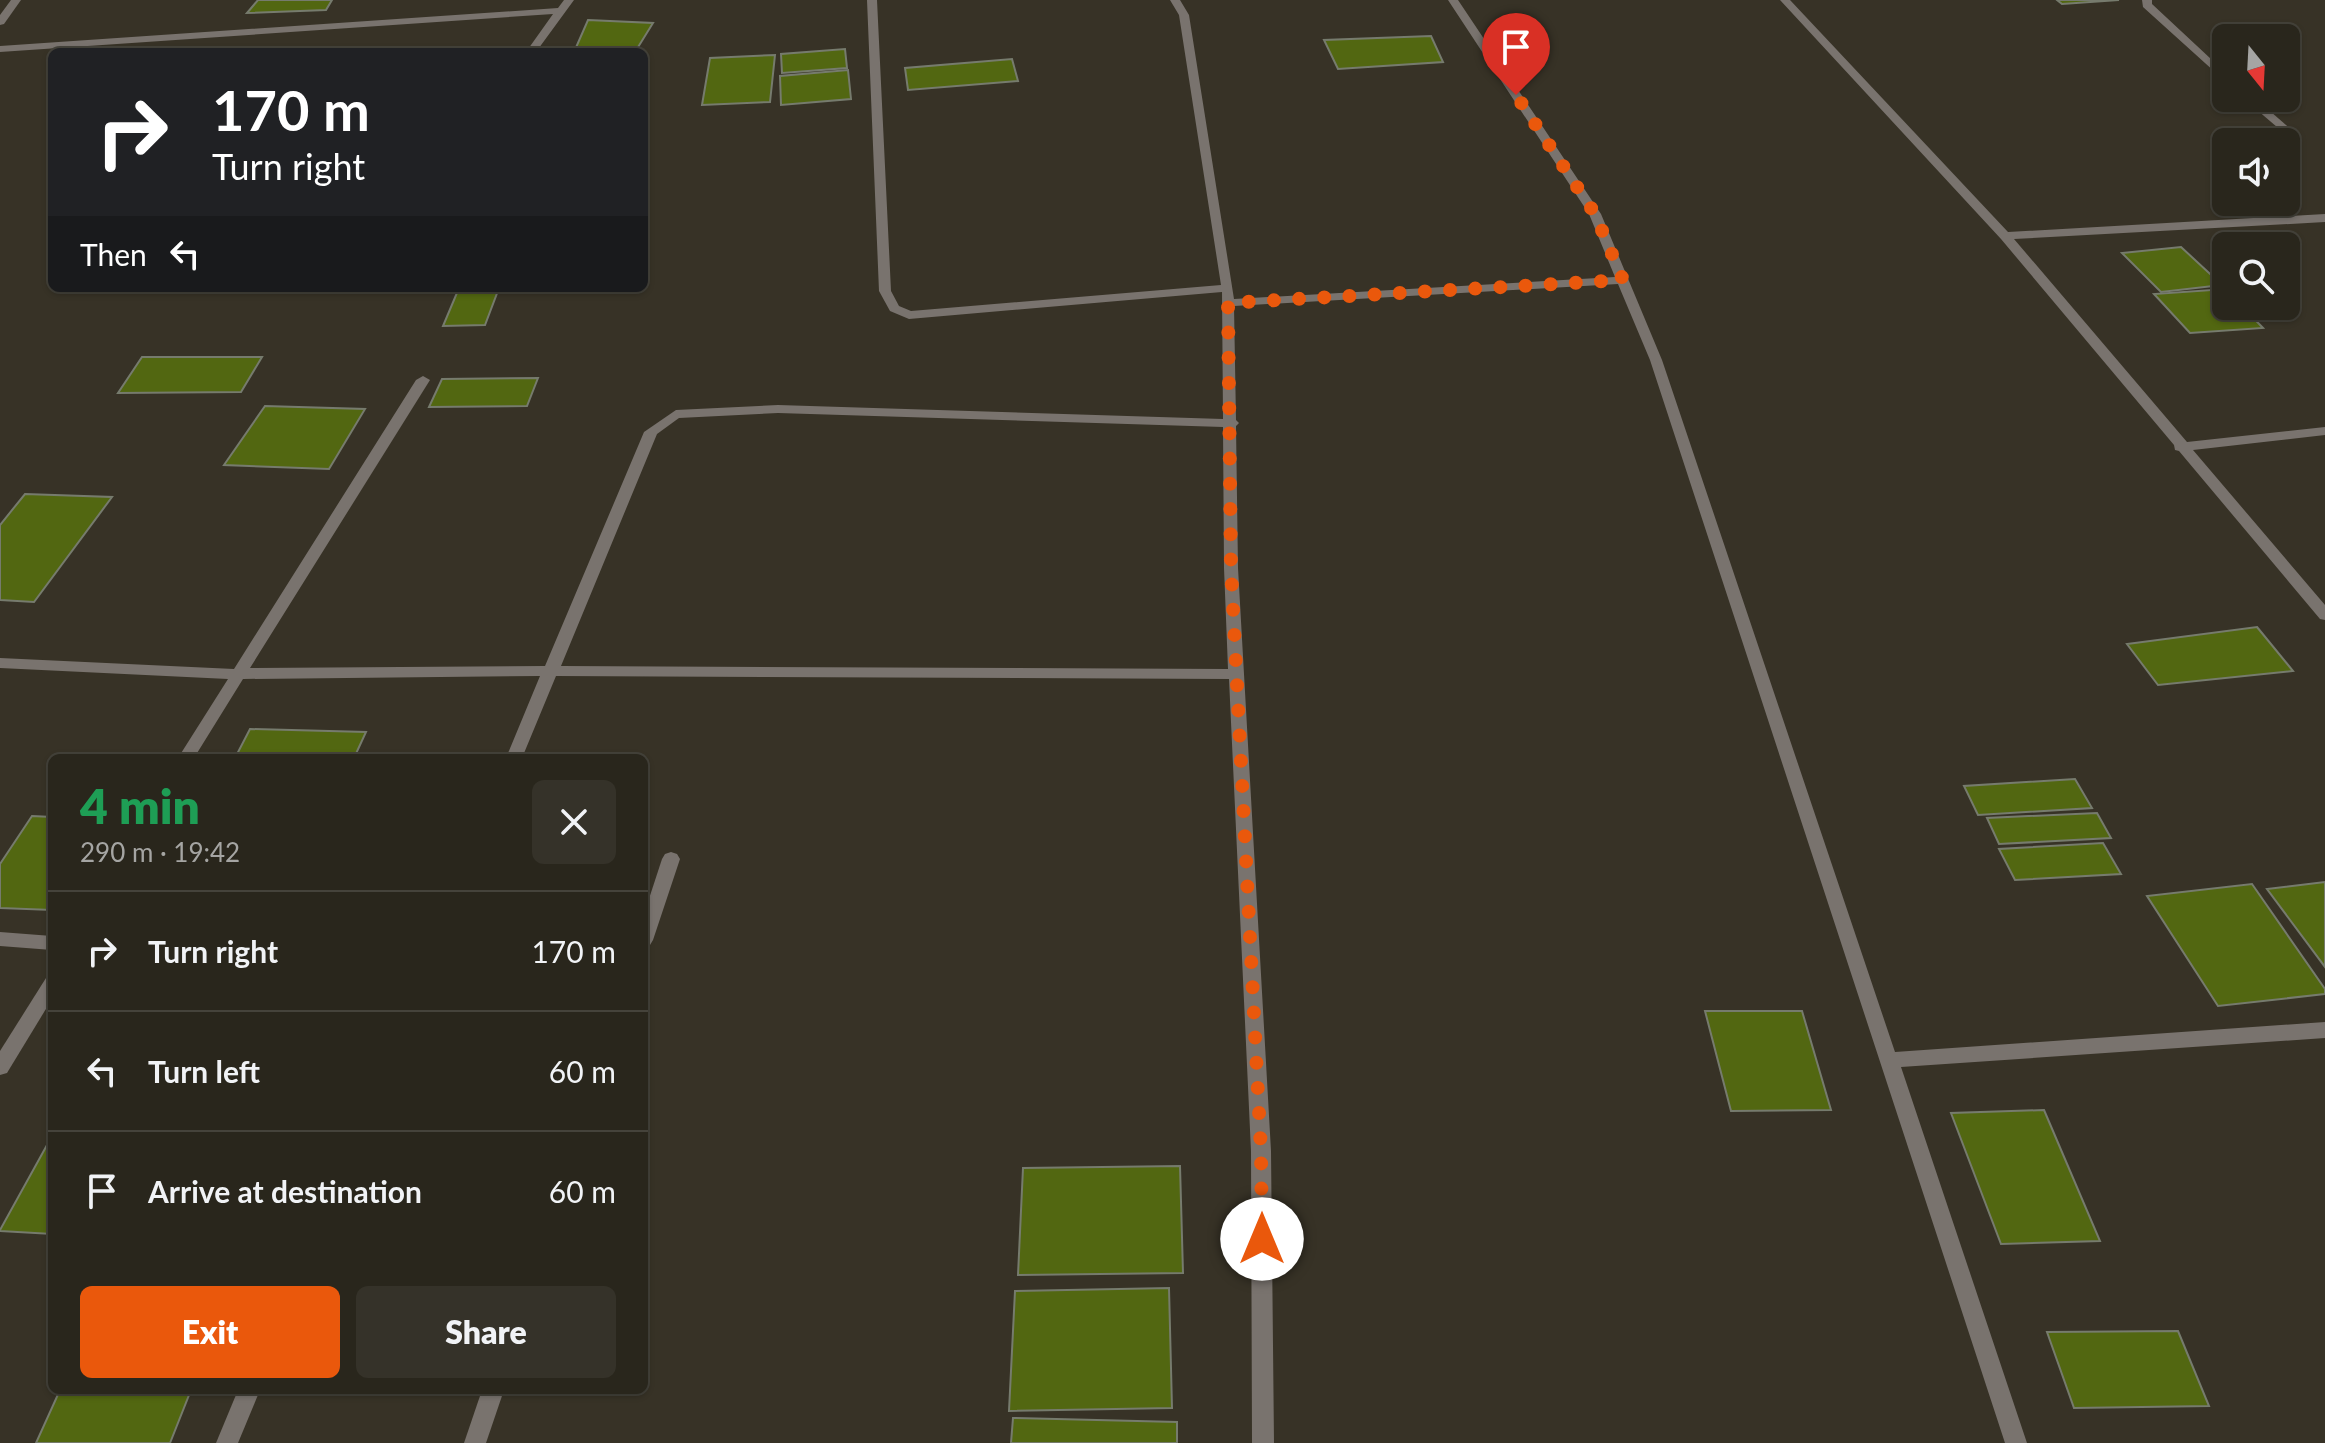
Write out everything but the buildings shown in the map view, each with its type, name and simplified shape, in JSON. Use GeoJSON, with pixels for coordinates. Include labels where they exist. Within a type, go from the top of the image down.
{"type":"FeatureCollection","features":[{"type":"Feature","properties":{"kind":"street"},"geometry":{"type":"LineString","coordinates":[[0,22],[16,0]]}},
{"type":"Feature","properties":{"kind":"street"},"geometry":{"type":"LineString","coordinates":[[534,48],[569,0]]}},
{"type":"Feature","properties":{"kind":"street"},"geometry":{"type":"LineString","coordinates":[[872,0],[885,291],[894,308],[909,315],[1228,295],[1623,280]]}},
{"type":"Feature","properties":{"kind":"street"},"geometry":{"type":"LineString","coordinates":[[1175,0],[1184,15],[1228,295],[1232,423],[1231,568],[1261,1151],[1263,1443]]}},
{"type":"Feature","properties":{"kind":"street"},"geometry":{"type":"LineString","coordinates":[[1453,0],[1595,214],[1656,360],[2016,1443]]}},
{"type":"Feature","properties":{"kind":"street"},"geometry":{"type":"LineString","coordinates":[[1785,0],[2005,236],[2180,447],[2325,615]]}},
{"type":"Feature","properties":{"kind":"street"},"geometry":{"type":"LineString","coordinates":[[2147,0],[2147,5],[2212,66]]}},
{"type":"Feature","properties":{"kind":"street"},"geometry":{"type":"LineString","coordinates":[[0,49],[559,11]]}},
{"type":"Feature","properties":{"kind":"street"},"geometry":{"type":"LineString","coordinates":[[2265,112],[2284,128]]}},
{"type":"Feature","properties":{"kind":"street"},"geometry":{"type":"LineString","coordinates":[[2005,236],[2325,218]]}},
{"type":"Feature","properties":{"kind":"street"},"geometry":{"type":"LineString","coordinates":[[188,754],[235,674],[423,380]]}},
{"type":"Feature","properties":{"kind":"street"},"geometry":{"type":"LineString","coordinates":[[516,754],[651,432],[676,414],[778,409],[1232,423]]}},
{"type":"Feature","properties":{"kind":"street"},"geometry":{"type":"LineString","coordinates":[[2180,447],[2325,431]]}},
{"type":"Feature","properties":{"kind":"street"},"geometry":{"type":"LineString","coordinates":[[0,663],[235,674],[550,671],[1237,674]]}},
{"type":"Feature","properties":{"kind":"street"},"geometry":{"type":"LineString","coordinates":[[648,928],[671,859]]}},
{"type":"Feature","properties":{"kind":"street"},"geometry":{"type":"LineString","coordinates":[[0,939],[48,943]]}},
{"type":"Feature","properties":{"kind":"street"},"geometry":{"type":"LineString","coordinates":[[0,1067],[48,989]]}},
{"type":"Feature","properties":{"kind":"street"},"geometry":{"type":"LineString","coordinates":[[1889,1060],[2325,1030]]}},
{"type":"Feature","properties":{"kind":"street"},"geometry":{"type":"LineString","coordinates":[[227,1443],[247,1394]]}},
{"type":"Feature","properties":{"kind":"street"},"geometry":{"type":"LineString","coordinates":[[475,1443],[492,1394]]}},
{"type":"Feature","properties":{"kind":"route"},"geometry":{"type":"LineString","coordinates":[[1262,1239],[1261,1151],[1231,568],[1232,423],[1228,303],[1623,280],[1595,214],[1516,95]]}}]}
